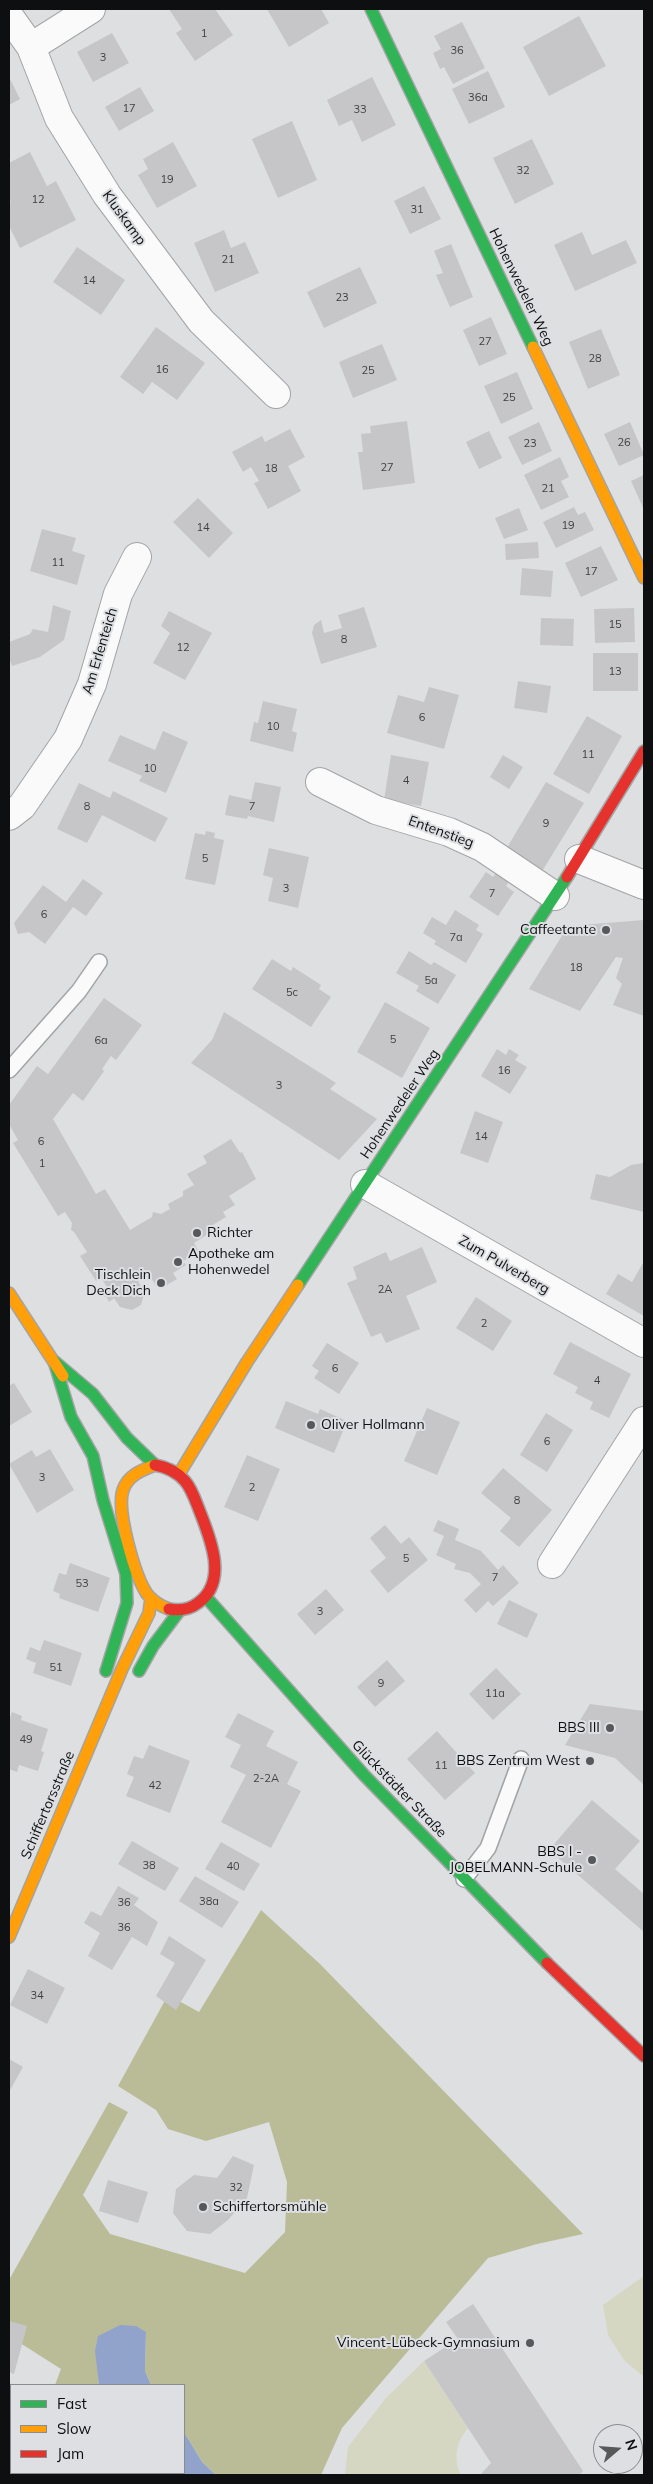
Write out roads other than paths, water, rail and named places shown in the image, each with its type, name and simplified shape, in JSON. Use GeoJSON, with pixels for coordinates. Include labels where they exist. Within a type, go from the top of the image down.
{"type":"FeatureCollection","features":[{"type":"Feature","properties":{"kind":"main road","name":"Hohenwedeler Weg"},"geometry":{"type":"LineString","coordinates":[[371,9],[644,578]]}},
{"type":"Feature","properties":{"kind":"main road","name":"Hohenwedeler Weg"},"geometry":{"type":"LineString","coordinates":[[179,1474],[248,1362],[579,859],[644,751]]}},
{"type":"Feature","properties":{"kind":"main road"},"geometry":{"type":"LineString","coordinates":[[9,1293],[78,1401]]}},
{"type":"Feature","properties":{"kind":"main road"},"geometry":{"type":"LineString","coordinates":[[54,1361],[93,1394],[127,1438],[155,1465]]}},
{"type":"Feature","properties":{"kind":"main road"},"geometry":{"type":"LineString","coordinates":[[54,1361],[71,1417],[93,1456],[103,1500],[126,1574],[127,1603],[107,1665],[104,1712]]}},
{"type":"Feature","properties":{"kind":"main road"},"geometry":{"type":"LineString","coordinates":[[155,1465],[167,1467],[179,1474],[187,1483],[193,1496],[214,1559],[213,1586],[206,1597],[188,1609],[170,1610],[151,1598],[141,1582],[122,1520],[121,1494],[126,1483],[144,1468],[155,1465]]}},
{"type":"Feature","properties":{"kind":"main road"},"geometry":{"type":"LineString","coordinates":[[121,1471],[126,1483]]}},
{"type":"Feature","properties":{"kind":"main road","name":"Glückstädter Straße"},"geometry":{"type":"LineString","coordinates":[[206,1597],[302,1708],[386,1800],[558,1975],[644,2056]]}},
{"type":"Feature","properties":{"kind":"main road","name":"Schiffertorsstraße"},"geometry":{"type":"LineString","coordinates":[[9,1937],[122,1669],[149,1613],[151,1598]]}},
{"type":"Feature","properties":{"kind":"main road","name":"Schiffertorsstraße"},"geometry":{"type":"LineString","coordinates":[[104,1712],[132,1681],[153,1646],[180,1610]]}},
{"type":"Feature","properties":{"kind":"street"},"geometry":{"type":"LineString","coordinates":[[31,47],[91,9]]}},
{"type":"Feature","properties":{"kind":"street","name":"Kluskamp"},"geometry":{"type":"LineString","coordinates":[[9,16],[31,47],[58,118],[107,195],[201,322],[276,394]]}},
{"type":"Feature","properties":{"kind":"street","name":"Am Erlenteich"},"geometry":{"type":"LineString","coordinates":[[9,816],[22,806],[68,739],[92,684],[118,594],[137,557]]}},
{"type":"Feature","properties":{"kind":"street","name":"Entenstieg"},"geometry":{"type":"LineString","coordinates":[[320,782],[376,810],[449,832],[482,847],[555,896]]}},
{"type":"Feature","properties":{"kind":"street"},"geometry":{"type":"LineString","coordinates":[[579,859],[644,885]]}},
{"type":"Feature","properties":{"kind":"street","name":"Zum Pulverberg"},"geometry":{"type":"LineString","coordinates":[[365,1184],[644,1343]]}},
{"type":"Feature","properties":{"kind":"street"},"geometry":{"type":"LineString","coordinates":[[552,1564],[644,1421]]}},
{"type":"Feature","properties":{"kind":"lane"},"geometry":{"type":"LineString","coordinates":[[9,1070],[79,991],[99,962]]}},
{"type":"Feature","properties":{"kind":"lane"},"geometry":{"type":"LineString","coordinates":[[464,1879],[488,1848],[521,1759]]}},
{"type":"Feature","properties":{"kind":"water"},"geometry":{"type":"Polygon","coordinates":[[[120,2325],[136,2326],[146,2332],[145,2371],[151,2384],[99,2384],[95,2351],[98,2336],[120,2325]]]}},
{"type":"Feature","properties":{"kind":"water"},"geometry":{"type":"Polygon","coordinates":[[[185,2434],[202,2462],[216,2475],[66,2475],[185,2474],[185,2434]]]}},
{"type":"Feature","properties":{"kind":"place","name":"Caffeetante"},"geometry":{"type":"Point","coordinates":[606,930]}},
{"type":"Feature","properties":{"kind":"place","name":"Richter"},"geometry":{"type":"Point","coordinates":[197,1233]}},
{"type":"Feature","properties":{"kind":"place","name":"Apotheke am Hohenwedel"},"geometry":{"type":"Point","coordinates":[178,1262]}},
{"type":"Feature","properties":{"kind":"place","name":"Tischlein Deck Dich"},"geometry":{"type":"Point","coordinates":[161,1283]}},
{"type":"Feature","properties":{"kind":"place","name":"Oliver Hollmann"},"geometry":{"type":"Point","coordinates":[311,1425]}},
{"type":"Feature","properties":{"kind":"place","name":"BBS III"},"geometry":{"type":"Point","coordinates":[610,1728]}},
{"type":"Feature","properties":{"kind":"place","name":"BBS Zentrum West"},"geometry":{"type":"Point","coordinates":[590,1761]}},
{"type":"Feature","properties":{"kind":"place","name":"BBS I - JOBELMANN-Schule"},"geometry":{"type":"Point","coordinates":[592,1860]}},
{"type":"Feature","properties":{"kind":"place","name":"Schiffertorsmühle"},"geometry":{"type":"Point","coordinates":[203,2207]}},
{"type":"Feature","properties":{"kind":"place","name":"Vincent-Lübeck-Gymnasium"},"geometry":{"type":"Point","coordinates":[530,2343]}}]}
